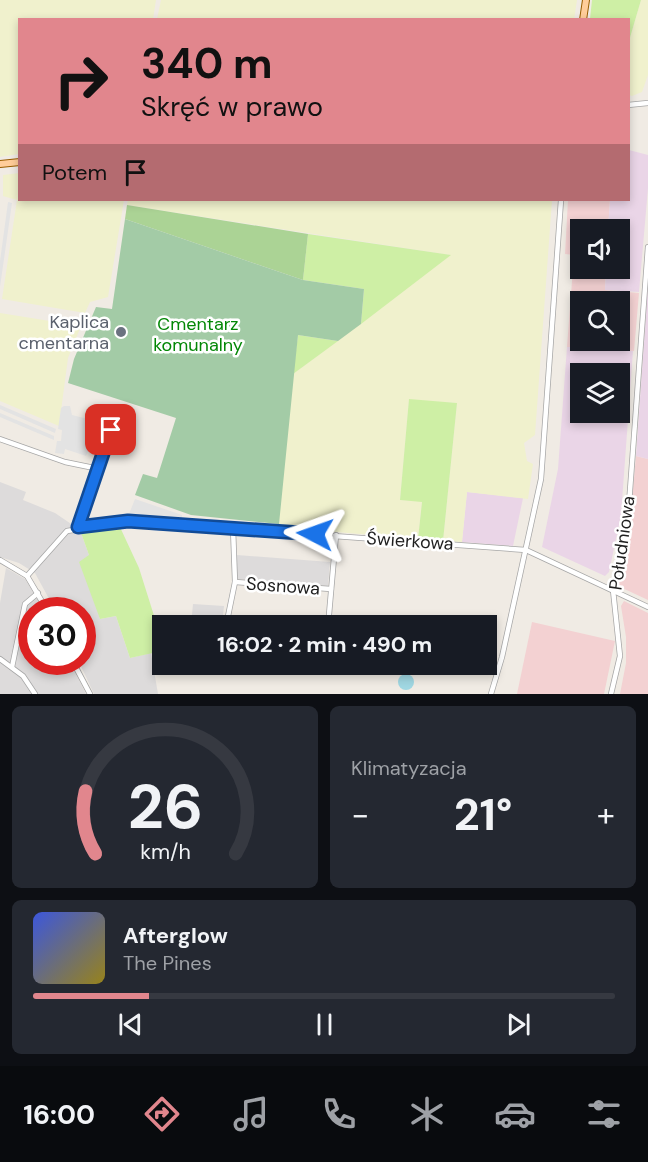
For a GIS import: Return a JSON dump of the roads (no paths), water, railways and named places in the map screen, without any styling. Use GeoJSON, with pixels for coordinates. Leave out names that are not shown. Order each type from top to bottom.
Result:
{"type":"FeatureCollection","features":[{"type":"Feature","properties":{"kind":"main road"},"geometry":{"type":"LineString","coordinates":[[583,18],[586,0]]}},
{"type":"Feature","properties":{"kind":"main road"},"geometry":{"type":"LineString","coordinates":[[0,165],[18,162]]}},
{"type":"Feature","properties":{"kind":"street"},"geometry":{"type":"LineString","coordinates":[[630,105],[648,103]]}},
{"type":"Feature","properties":{"kind":"street"},"geometry":{"type":"LineString","coordinates":[[491,694],[497,677],[541,479],[546,435],[561,201]]}},
{"type":"Feature","properties":{"kind":"street","name":"Południowa"},"geometry":{"type":"LineString","coordinates":[[611,694],[620,656],[613,590],[627,531],[648,247]]}},
{"type":"Feature","properties":{"kind":"street"},"geometry":{"type":"LineString","coordinates":[[78,527],[111,430]]}},
{"type":"Feature","properties":{"kind":"street"},"geometry":{"type":"LineString","coordinates":[[0,439],[64,462],[99,469]]}},
{"type":"Feature","properties":{"kind":"street","name":"Świerkowa"},"geometry":{"type":"LineString","coordinates":[[27,576],[59,537],[78,527],[122,521],[526,550]]}},
{"type":"Feature","properties":{"kind":"street"},"geometry":{"type":"LineString","coordinates":[[228,615],[234,582],[233,528]]}},
{"type":"Feature","properties":{"kind":"street"},"geometry":{"type":"LineString","coordinates":[[329,615],[336,535]]}},
{"type":"Feature","properties":{"kind":"street"},"geometry":{"type":"LineString","coordinates":[[526,550],[648,607]]}},
{"type":"Feature","properties":{"kind":"street"},"geometry":{"type":"LineString","coordinates":[[0,560],[27,576],[40,597]]}},
{"type":"Feature","properties":{"kind":"street","name":"Sosnowa"},"geometry":{"type":"LineString","coordinates":[[234,582],[331,589]]}},
{"type":"Feature","properties":{"kind":"street"},"geometry":{"type":"LineString","coordinates":[[12,667],[25,604],[38,593]]}},
{"type":"Feature","properties":{"kind":"street"},"geometry":{"type":"LineString","coordinates":[[0,659],[23,676],[35,694]]}},
{"type":"Feature","properties":{"kind":"street"},"geometry":{"type":"LineString","coordinates":[[80,675],[90,694]]}},
{"type":"Feature","properties":{"kind":"water"},"geometry":{"type":"Polygon","coordinates":[[[409,675],[413,679],[412,688],[406,690],[400,688],[398,682],[400,676],[409,675]]]}},
{"type":"Feature","properties":{"kind":"place","name":"Kaplica cmentarna"},"geometry":{"type":"Point","coordinates":[121,332]}},
{"type":"Feature","properties":{"kind":"park label","name":"Cmentarz komunalny"},"geometry":{"type":"Point","coordinates":[198,334]}}]}
